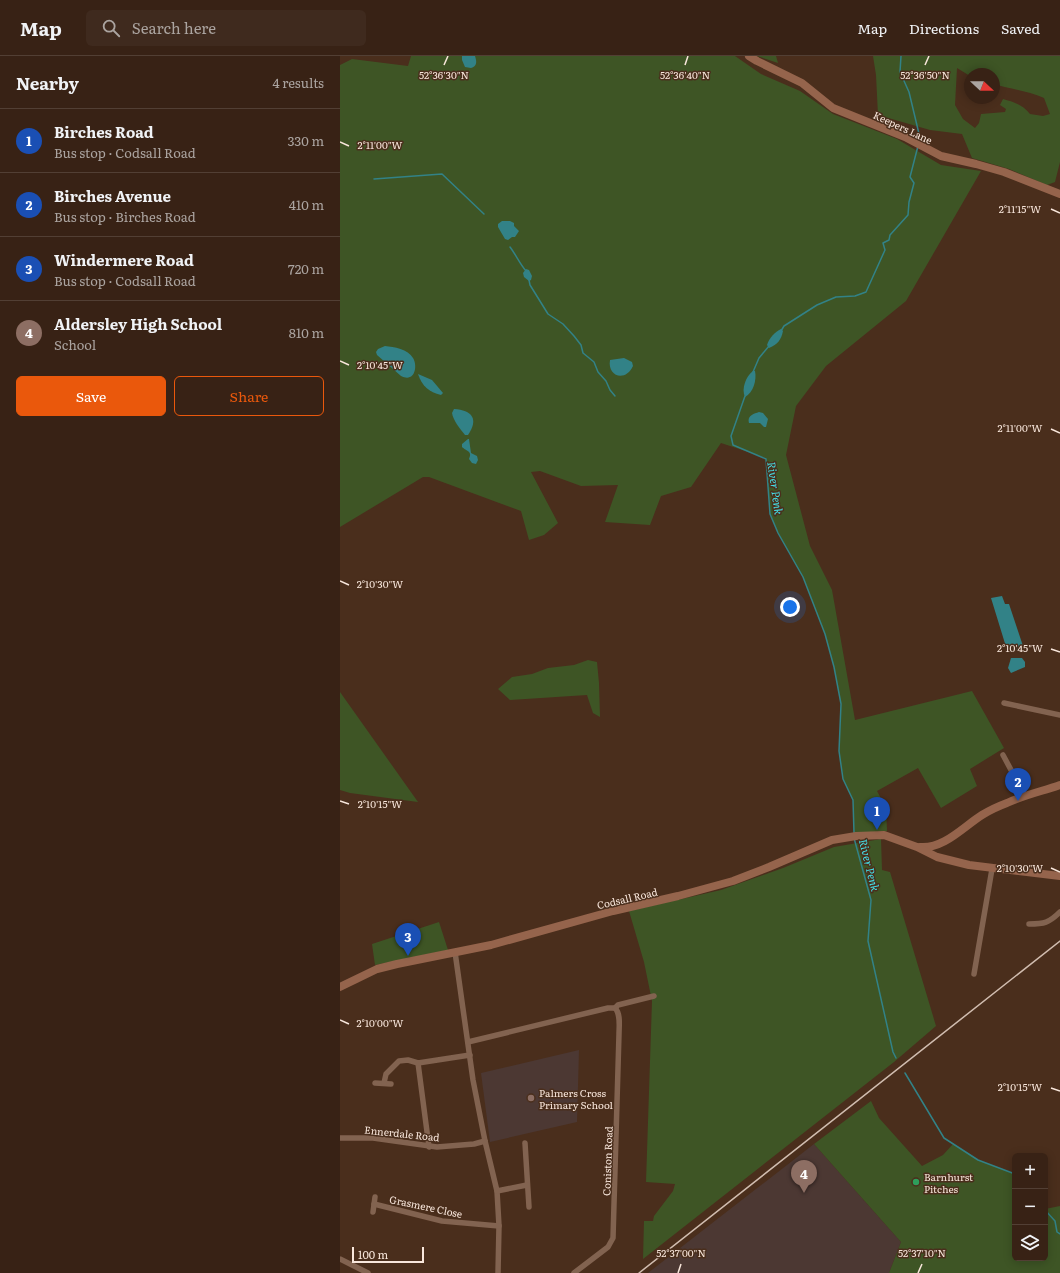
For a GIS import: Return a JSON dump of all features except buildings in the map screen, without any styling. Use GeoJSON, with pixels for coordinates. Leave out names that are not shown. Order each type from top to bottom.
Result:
{"type":"FeatureCollection","features":[{"type":"Feature","properties":{"kind":"street","name":"Keepers Lane"},"geometry":{"type":"LineString","coordinates":[[749,56],[756,61],[802,83],[833,108],[905,137],[941,156],[1004,172],[1060,194]]}},
{"type":"Feature","properties":{"kind":"street"},"geometry":{"type":"LineString","coordinates":[[1004,703],[1060,716]]}},
{"type":"Feature","properties":{"kind":"street"},"geometry":{"type":"LineString","coordinates":[[1003,755],[1025,796]]}},
{"type":"Feature","properties":{"kind":"street"},"geometry":{"type":"LineString","coordinates":[[917,847],[937,845],[955,835],[982,815],[1009,802],[1060,785]]}},
{"type":"Feature","properties":{"kind":"street","name":"Codsall Road"},"geometry":{"type":"LineString","coordinates":[[340,987],[377,969],[491,945],[613,910],[678,896],[733,881],[769,868],[832,840],[856,836],[884,836],[917,847],[947,860],[992,869],[1060,876]]}},
{"type":"Feature","properties":{"kind":"street"},"geometry":{"type":"LineString","coordinates":[[974,974],[992,869]]}},
{"type":"Feature","properties":{"kind":"street"},"geometry":{"type":"LineString","coordinates":[[1029,924],[1044,924],[1052,920],[1060,912]]}},
{"type":"Feature","properties":{"kind":"street"},"geometry":{"type":"LineString","coordinates":[[455,952],[470,1055],[485,1141],[497,1191],[499,1226],[498,1273]]}},
{"type":"Feature","properties":{"kind":"street"},"geometry":{"type":"LineString","coordinates":[[468,1042],[608,1008],[615,1008],[618,1005],[654,996]]}},
{"type":"Feature","properties":{"kind":"street","name":"Coniston Road"},"geometry":{"type":"LineString","coordinates":[[574,1273],[608,1247],[613,1238],[619,1034],[619,1016],[618,1011],[615,1008]]}},
{"type":"Feature","properties":{"kind":"street"},"geometry":{"type":"LineString","coordinates":[[384,1084],[386,1074],[399,1061],[408,1060],[418,1063],[470,1055]]}},
{"type":"Feature","properties":{"kind":"street"},"geometry":{"type":"LineString","coordinates":[[418,1063],[428,1147]]}},
{"type":"Feature","properties":{"kind":"street"},"geometry":{"type":"LineString","coordinates":[[375,1083],[391,1084]]}},
{"type":"Feature","properties":{"kind":"street","name":"Ennerdale Road"},"geometry":{"type":"LineString","coordinates":[[340,1138],[373,1138],[428,1147],[474,1144],[485,1141]]}},
{"type":"Feature","properties":{"kind":"street"},"geometry":{"type":"LineString","coordinates":[[525,1143],[529,1207]]}},
{"type":"Feature","properties":{"kind":"street"},"geometry":{"type":"LineString","coordinates":[[497,1191],[527,1185]]}},
{"type":"Feature","properties":{"kind":"street","name":"Grasmere Close"},"geometry":{"type":"LineString","coordinates":[[373,1212],[375,1197]]}},
{"type":"Feature","properties":{"kind":"street","name":"Grasmere Close"},"geometry":{"type":"LineString","coordinates":[[374,1204],[442,1221],[499,1226]]}},
{"type":"Feature","properties":{"kind":"street"},"geometry":{"type":"LineString","coordinates":[[340,1259],[368,1273]]}},
{"type":"Feature","properties":{"kind":"shaded area","name":"Palmers Cross Primary School"},"geometry":{"type":"Polygon","coordinates":[[[579,1050],[577,1122],[490,1142],[481,1073],[579,1050]]]}},
{"type":"Feature","properties":{"kind":"shaded area"},"geometry":{"type":"Polygon","coordinates":[[[814,1144],[901,1242],[889,1273],[648,1273],[814,1144]]]}},
{"type":"Feature","properties":{"kind":"green space"},"geometry":{"type":"Polygon","coordinates":[[[411,56],[735,56],[761,74],[800,91],[833,114],[897,139],[941,165],[981,171],[906,301],[826,366],[796,406],[786,455],[810,546],[832,590],[855,720],[972,691],[1004,748],[970,769],[977,786],[941,808],[918,768],[877,791],[886,808],[887,831],[854,834],[853,800],[843,779],[839,751],[841,704],[834,667],[825,634],[803,577],[778,533],[770,514],[766,458],[721,443],[691,487],[661,496],[650,525],[605,522],[618,485],[581,486],[540,471],[531,472],[558,523],[544,535],[529,540],[521,511],[429,477],[423,477],[340,527],[340,65],[352,59],[408,66],[411,56]]]}},
{"type":"Feature","properties":{"kind":"green space"},"geometry":{"type":"Polygon","coordinates":[[[757,56],[776,56],[778,63],[757,56]]]}},
{"type":"Feature","properties":{"kind":"green space"},"geometry":{"type":"Polygon","coordinates":[[[873,56],[1060,56],[1060,162],[1055,182],[1047,185],[1009,169],[972,158],[962,134],[930,130],[878,115],[876,75],[873,56]]]}},
{"type":"Feature","properties":{"kind":"green space"},"geometry":{"type":"Polygon","coordinates":[[[588,660],[597,662],[600,717],[593,713],[587,695],[510,700],[498,689],[512,677],[532,674],[548,668],[574,665],[588,660]]]}},
{"type":"Feature","properties":{"kind":"green space"},"geometry":{"type":"Polygon","coordinates":[[[340,692],[418,802],[350,793],[340,790],[340,692]]]}},
{"type":"Feature","properties":{"kind":"green space"},"geometry":{"type":"Polygon","coordinates":[[[881,839],[882,870],[890,872],[936,1026],[894,1062],[643,1259],[644,1221],[653,1221],[654,1216],[673,1191],[675,1184],[646,1182],[652,1001],[644,962],[629,911],[721,890],[783,868],[834,847],[881,839]]]}},
{"type":"Feature","properties":{"kind":"green space"},"geometry":{"type":"Polygon","coordinates":[[[439,922],[448,950],[375,965],[372,944],[439,922]]]}},
{"type":"Feature","properties":{"kind":"green space","name":"Barnhurst Pitches"},"geometry":{"type":"Polygon","coordinates":[[[871,1101],[879,1118],[922,1166],[943,1155],[953,1144],[978,1160],[1012,1173],[1012,1261],[1048,1261],[1048,1208],[1060,1206],[1060,1273],[889,1273],[901,1242],[814,1144],[871,1101]]]}},
{"type":"Feature","properties":{"kind":"water"},"geometry":{"type":"Polygon","coordinates":[[[462,56],[475,56],[475,65],[471,68],[465,67],[462,56]]]}},
{"type":"Feature","properties":{"kind":"water"},"geometry":{"type":"Polygon","coordinates":[[[502,221],[510,221],[514,223],[514,226],[519,231],[515,237],[508,240],[505,239],[498,227],[498,224],[502,221]]]}},
{"type":"Feature","properties":{"kind":"water"},"geometry":{"type":"Polygon","coordinates":[[[526,269],[529,270],[532,276],[531,280],[529,281],[524,277],[523,273],[526,269]]]}},
{"type":"Feature","properties":{"kind":"water"},"geometry":{"type":"Polygon","coordinates":[[[781,329],[783,331],[780,339],[775,345],[769,348],[767,345],[769,340],[781,329]]]}},
{"type":"Feature","properties":{"kind":"water"},"geometry":{"type":"Polygon","coordinates":[[[385,346],[400,349],[411,355],[415,365],[414,373],[412,375],[406,378],[401,376],[377,355],[376,352],[378,349],[385,346]]]}},
{"type":"Feature","properties":{"kind":"water"},"geometry":{"type":"Polygon","coordinates":[[[624,358],[632,362],[633,366],[630,371],[622,376],[614,374],[611,370],[610,360],[624,358]]]}},
{"type":"Feature","properties":{"kind":"water"},"geometry":{"type":"Polygon","coordinates":[[[755,371],[754,386],[750,393],[745,397],[745,383],[750,373],[755,371]]]}},
{"type":"Feature","properties":{"kind":"water"},"geometry":{"type":"Polygon","coordinates":[[[418,374],[432,380],[443,393],[441,395],[430,390],[424,385],[418,374]]]}},
{"type":"Feature","properties":{"kind":"water"},"geometry":{"type":"Polygon","coordinates":[[[454,409],[465,411],[472,416],[473,424],[468,435],[465,435],[455,421],[452,413],[454,409]]]}},
{"type":"Feature","properties":{"kind":"water"},"geometry":{"type":"Polygon","coordinates":[[[759,412],[763,413],[768,419],[766,427],[760,423],[749,423],[750,417],[759,412]]]}},
{"type":"Feature","properties":{"kind":"water"},"geometry":{"type":"Polygon","coordinates":[[[468,439],[471,453],[477,456],[478,460],[476,464],[472,463],[469,459],[470,453],[462,447],[462,444],[468,439]]]}},
{"type":"Feature","properties":{"kind":"water"},"geometry":{"type":"Polygon","coordinates":[[[1002,596],[1005,604],[1009,604],[1024,649],[1007,650],[991,598],[1002,596]]]}},
{"type":"Feature","properties":{"kind":"water"},"geometry":{"type":"Polygon","coordinates":[[[1011,658],[1022,658],[1025,662],[1025,667],[1011,673],[1008,668],[1011,658]]]}},
{"type":"Feature","properties":{"kind":"waterway","name":"River Penk"},"geometry":{"type":"LineString","coordinates":[[901,56],[900,72],[909,92],[920,141]]}},
{"type":"Feature","properties":{"kind":"waterway","name":"River Penk"},"geometry":{"type":"LineString","coordinates":[[781,331],[784,326],[817,305],[836,297],[855,296],[866,292],[885,250],[883,243],[889,240],[890,235],[908,215],[909,202],[914,183],[910,177],[918,146]]}},
{"type":"Feature","properties":{"kind":"waterway"},"geometry":{"type":"LineString","coordinates":[[374,179],[442,174],[484,214]]}},
{"type":"Feature","properties":{"kind":"waterway"},"geometry":{"type":"LineString","coordinates":[[510,247],[526,271]]}},
{"type":"Feature","properties":{"kind":"waterway"},"geometry":{"type":"LineString","coordinates":[[529,280],[530,285],[548,314],[563,324],[574,336],[581,345],[583,353],[594,362],[598,372],[606,381],[610,390],[615,396]]}},
{"type":"Feature","properties":{"kind":"waterway","name":"River Penk"},"geometry":{"type":"LineString","coordinates":[[753,372],[759,358],[769,346]]}},
{"type":"Feature","properties":{"kind":"waterway","name":"River Penk"},"geometry":{"type":"LineString","coordinates":[[745,396],[731,436],[733,445],[766,459],[770,514],[778,533],[803,577],[825,634],[834,667],[841,704],[839,751],[843,779],[853,800],[854,833]]}},
{"type":"Feature","properties":{"kind":"waterway","name":"River Penk"},"geometry":{"type":"LineString","coordinates":[[854,838],[871,900],[868,941],[893,1052],[896,1058]]}},
{"type":"Feature","properties":{"kind":"waterway","name":"River Penk"},"geometry":{"type":"LineString","coordinates":[[905,1073],[944,1138],[978,1160],[1012,1173]]}},
{"type":"Feature","properties":{"kind":"waterway","name":"River Penk"},"geometry":{"type":"LineString","coordinates":[[1048,1213],[1055,1221],[1057,1232],[1060,1234]]}},
{"type":"Feature","properties":{"kind":"railway"},"geometry":{"type":"LineString","coordinates":[[639,1273],[1060,941]]}},
{"type":"Feature","properties":{"kind":"place","name":"Birches Avenue"},"geometry":{"type":"Point","coordinates":[1018,801]}},
{"type":"Feature","properties":{"kind":"place","name":"Birches Road"},"geometry":{"type":"Point","coordinates":[877,830]}},
{"type":"Feature","properties":{"kind":"place","name":"Windermere Road"},"geometry":{"type":"Point","coordinates":[408,956]}},
{"type":"Feature","properties":{"kind":"place","name":"Palmers Cross Primary School"},"geometry":{"type":"Point","coordinates":[531,1098]}},
{"type":"Feature","properties":{"kind":"place","name":"Barnhurst Pitches"},"geometry":{"type":"Point","coordinates":[916,1182]}},
{"type":"Feature","properties":{"kind":"place","name":"Aldersley High School"},"geometry":{"type":"Point","coordinates":[804,1193]}}]}
